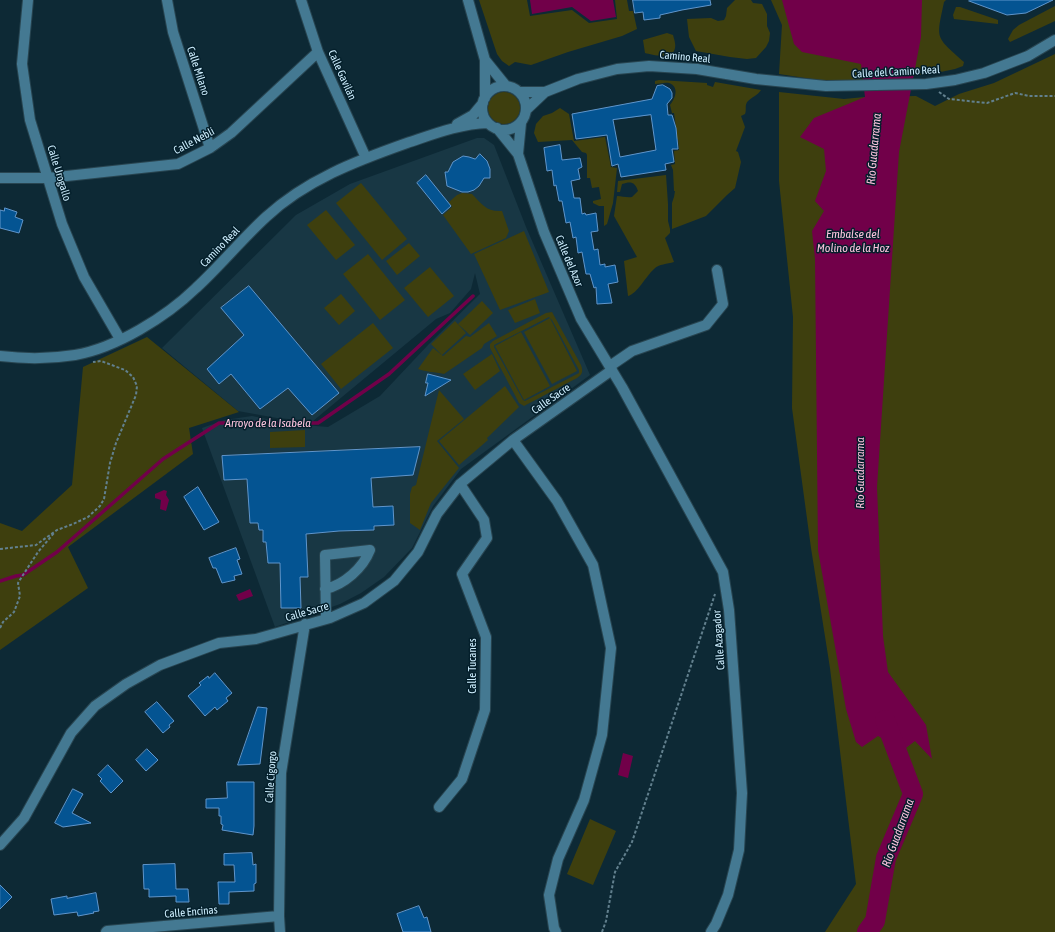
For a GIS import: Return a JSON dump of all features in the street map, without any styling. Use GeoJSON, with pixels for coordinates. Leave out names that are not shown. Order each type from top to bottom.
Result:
{"type":"FeatureCollection","features":[{"type":"Feature","properties":{"kind":"street","name":"Calle Urogallo"},"geometry":{"type":"LineString","coordinates":[[28,0],[22,64],[30,120],[62,224],[84,277],[120,339]]}},
{"type":"Feature","properties":{"kind":"street","name":"Calle Milano"},"geometry":{"type":"LineString","coordinates":[[168,0],[173,32],[210,148]]}},
{"type":"Feature","properties":{"kind":"street","name":"Calle Gavilán"},"geometry":{"type":"LineString","coordinates":[[301,0],[318,52],[366,158]]}},
{"type":"Feature","properties":{"kind":"street"},"geometry":{"type":"LineString","coordinates":[[468,0],[486,60],[483,114],[493,126],[510,129],[521,123],[526,110],[525,100],[519,92],[511,87],[506,86],[494,89],[484,101]]}},
{"type":"Feature","properties":{"kind":"street","name":"Calle del Camino Real"},"geometry":{"type":"LineString","coordinates":[[826,86],[926,84],[955,80],[984,73],[1028,56],[1055,40]]}},
{"type":"Feature","properties":{"kind":"street","name":"Calle Nebli"},"geometry":{"type":"LineString","coordinates":[[0,178],[48,178],[178,164],[210,148],[231,132],[318,52]]}},
{"type":"Feature","properties":{"kind":"street"},"geometry":{"type":"LineString","coordinates":[[486,60],[506,86]]}},
{"type":"Feature","properties":{"kind":"street","name":"Camino Real"},"geometry":{"type":"LineString","coordinates":[[519,92],[545,92],[578,79],[617,69],[649,66],[697,69],[756,78],[826,86]]}},
{"type":"Feature","properties":{"kind":"street","name":"Camino Real"},"geometry":{"type":"LineString","coordinates":[[526,110],[545,92]]}},
{"type":"Feature","properties":{"kind":"street","name":"Camino Real"},"geometry":{"type":"LineString","coordinates":[[451,128],[473,115],[484,101]]}},
{"type":"Feature","properties":{"kind":"street","name":"Camino Real"},"geometry":{"type":"LineString","coordinates":[[0,356],[28,359],[76,355],[120,339],[154,321],[185,298],[266,217],[291,197],[316,181],[341,168],[366,158],[451,128],[474,123],[493,126]]}},
{"type":"Feature","properties":{"kind":"street","name":"Calle del Azor"},"geometry":{"type":"LineString","coordinates":[[518,154],[521,123]]}},
{"type":"Feature","properties":{"kind":"street","name":"Calle del Azor"},"geometry":{"type":"LineString","coordinates":[[493,126],[518,154],[544,232],[581,320],[611,368]]}},
{"type":"Feature","properties":{"kind":"street","name":"Calle Sacre"},"geometry":{"type":"LineString","coordinates":[[0,845],[24,818],[71,733],[95,706],[126,684],[160,665],[219,644],[256,639],[326,619],[364,603],[394,581],[418,552],[437,514],[460,484],[513,440],[632,351],[706,325],[723,304],[717,270]]}},
{"type":"Feature","properties":{"kind":"street","name":"Calle Azagador"},"geometry":{"type":"LineString","coordinates":[[611,368],[664,462],[723,572],[729,610],[742,793],[739,850],[728,895],[716,924],[711,932]]}},
{"type":"Feature","properties":{"kind":"street"},"geometry":{"type":"LineString","coordinates":[[513,440],[557,501],[594,565],[611,648],[602,735],[584,800],[558,859],[549,895],[554,928],[556,932]]}},
{"type":"Feature","properties":{"kind":"street","name":"Calle Tucanes"},"geometry":{"type":"LineString","coordinates":[[439,807],[462,779],[485,710],[486,637],[462,574],[487,538],[484,520],[460,484]]}},
{"type":"Feature","properties":{"kind":"street"},"geometry":{"type":"LineString","coordinates":[[325,589],[334,587],[358,568],[367,559],[370,550],[324,555],[325,589],[326,619]]}},
{"type":"Feature","properties":{"kind":"street","name":"Calle Cigorgo"},"geometry":{"type":"LineString","coordinates":[[280,932],[281,772],[305,624]]}},
{"type":"Feature","properties":{"kind":"street","name":"Calle Encinas"},"geometry":{"type":"LineString","coordinates":[[106,932],[279,916]]}},
{"type":"Feature","properties":{"kind":"path"},"geometry":{"type":"LineString","coordinates":[[926,84],[949,99],[987,103],[1015,93],[1029,96],[1055,96]]}},
{"type":"Feature","properties":{"kind":"path"},"geometry":{"type":"LineString","coordinates":[[0,549],[36,545],[57,530],[88,517],[100,506],[106,492],[110,463],[116,443],[136,395],[137,386],[136,381],[130,373],[125,370],[101,361],[87,363]]}},
{"type":"Feature","properties":{"kind":"path"},"geometry":{"type":"LineString","coordinates":[[0,628],[3,622],[14,612],[20,596],[18,583],[38,552],[57,530]]}},
{"type":"Feature","properties":{"kind":"path"},"geometry":{"type":"LineString","coordinates":[[602,932],[606,921],[615,872],[632,842],[715,594]]}},
{"type":"Feature","properties":{"kind":"shaded area"},"geometry":{"type":"Polygon","coordinates":[[[479,0],[527,0],[530,16],[572,10],[589,23],[617,19],[615,0],[627,0],[629,11],[633,11],[637,29],[622,36],[531,65],[515,62],[509,66],[502,61],[497,54],[479,0]]]}},
{"type":"Feature","properties":{"kind":"shaded area"},"geometry":{"type":"Polygon","coordinates":[[[735,0],[751,0],[753,3],[762,4],[767,14],[767,26],[770,33],[769,41],[766,47],[756,58],[747,59],[696,51],[689,37],[687,19],[711,18],[718,21],[724,20],[727,8],[735,0]]]}},
{"type":"Feature","properties":{"kind":"shaded area"},"geometry":{"type":"Polygon","coordinates":[[[771,0],[946,0],[944,2],[940,24],[940,36],[943,42],[964,62],[963,66],[931,74],[863,80],[825,81],[779,74],[782,25],[771,0]]]}},
{"type":"Feature","properties":{"kind":"shaded area"},"geometry":{"type":"Polygon","coordinates":[[[1055,6],[1055,21],[1010,42],[1008,39],[1013,30],[1019,25],[1055,6]]]}},
{"type":"Feature","properties":{"kind":"shaded area"},"geometry":{"type":"Polygon","coordinates":[[[956,7],[998,20],[998,24],[954,19],[953,15],[956,7]]]}},
{"type":"Feature","properties":{"kind":"shaded area"},"geometry":{"type":"Polygon","coordinates":[[[667,33],[673,35],[675,45],[675,48],[671,54],[662,56],[645,53],[643,40],[667,33]]]}},
{"type":"Feature","properties":{"kind":"shaded area"},"geometry":{"type":"Polygon","coordinates":[[[1055,54],[1055,932],[825,932],[856,884],[830,668],[811,548],[792,408],[793,317],[779,181],[779,92],[844,99],[916,96],[935,106],[959,94],[994,83],[1055,54]]]}},
{"type":"Feature","properties":{"kind":"shaded area"},"geometry":{"type":"Polygon","coordinates":[[[655,81],[707,83],[707,85],[713,87],[715,82],[761,90],[747,103],[745,114],[741,116],[745,127],[736,151],[738,152],[741,162],[735,188],[706,216],[672,229],[672,203],[675,191],[673,170],[671,165],[675,164],[674,151],[679,150],[678,139],[675,138],[677,134],[674,113],[672,113],[670,105],[674,100],[676,93],[674,87],[669,83],[655,84],[655,81]]]}},
{"type":"Feature","properties":{"kind":"shaded area"},"geometry":{"type":"Polygon","coordinates":[[[504,92],[515,97],[520,108],[515,119],[504,124],[493,119],[488,108],[493,97],[504,92]]]}},
{"type":"Feature","properties":{"kind":"shaded area"},"geometry":{"type":"Polygon","coordinates":[[[560,108],[569,114],[574,141],[605,137],[611,167],[617,168],[613,203],[607,224],[604,226],[604,206],[599,206],[593,203],[593,201],[601,199],[599,187],[592,188],[590,178],[587,178],[586,153],[582,152],[572,140],[538,142],[534,133],[536,124],[543,116],[560,108]]]}},
{"type":"Feature","properties":{"kind":"shaded area"},"geometry":{"type":"Polygon","coordinates":[[[477,138],[484,138],[494,145],[526,227],[590,375],[461,469],[433,506],[412,548],[384,577],[361,593],[340,604],[275,627],[202,428],[225,420],[252,416],[291,424],[328,427],[380,396],[429,344],[480,294],[475,273],[471,289],[450,313],[436,319],[313,421],[277,418],[238,411],[162,348],[296,215],[350,184],[477,138]]]}},
{"type":"Feature","properties":{"kind":"shaded area"},"geometry":{"type":"Polygon","coordinates":[[[666,175],[670,233],[665,238],[674,262],[656,267],[635,292],[628,296],[624,261],[637,257],[614,216],[617,196],[632,197],[638,191],[634,184],[628,183],[622,184],[620,192],[617,192],[618,181],[666,175]]]}},
{"type":"Feature","properties":{"kind":"shaded area"},"geometry":{"type":"Polygon","coordinates":[[[361,183],[407,239],[382,260],[336,203],[361,183]]]}},
{"type":"Feature","properties":{"kind":"shaded area"},"geometry":{"type":"Polygon","coordinates":[[[462,193],[472,194],[488,209],[502,211],[509,231],[506,238],[471,254],[443,215],[452,207],[449,202],[457,195],[462,193]]]}},
{"type":"Feature","properties":{"kind":"shaded area"},"geometry":{"type":"Polygon","coordinates":[[[326,210],[355,245],[336,260],[307,225],[326,210]]]}},
{"type":"Feature","properties":{"kind":"shaded area"},"geometry":{"type":"Polygon","coordinates":[[[524,231],[549,292],[500,310],[474,254],[524,231]]]}},
{"type":"Feature","properties":{"kind":"shaded area"},"geometry":{"type":"Polygon","coordinates":[[[409,243],[420,256],[397,275],[386,261],[409,243]]]}},
{"type":"Feature","properties":{"kind":"shaded area"},"geometry":{"type":"Polygon","coordinates":[[[368,254],[405,300],[380,320],[343,274],[368,254]]]}},
{"type":"Feature","properties":{"kind":"shaded area"},"geometry":{"type":"Polygon","coordinates":[[[430,267],[454,296],[428,317],[404,288],[430,267]]]}},
{"type":"Feature","properties":{"kind":"shaded area"},"geometry":{"type":"Polygon","coordinates":[[[341,294],[355,311],[339,325],[324,308],[341,294]]]}},
{"type":"Feature","properties":{"kind":"shaded area"},"geometry":{"type":"Polygon","coordinates":[[[535,299],[540,313],[515,323],[508,310],[535,299]]]}},
{"type":"Feature","properties":{"kind":"shaded area"},"geometry":{"type":"Polygon","coordinates":[[[482,301],[493,313],[470,335],[458,324],[482,301]]]}},
{"type":"Feature","properties":{"kind":"shaded area"},"geometry":{"type":"Polygon","coordinates":[[[552,312],[581,365],[582,372],[577,378],[524,406],[519,403],[490,348],[490,344],[546,313],[552,312]],[[549,317],[494,345],[523,400],[525,401],[579,373],[579,370],[549,317]]]}},
{"type":"Feature","properties":{"kind":"shaded area"},"geometry":{"type":"Polygon","coordinates":[[[550,318],[577,371],[552,384],[524,332],[550,318]]]}},
{"type":"Feature","properties":{"kind":"shaded area"},"geometry":{"type":"Polygon","coordinates":[[[455,321],[466,333],[442,355],[431,344],[455,321]]]}},
{"type":"Feature","properties":{"kind":"shaded area"},"geometry":{"type":"Polygon","coordinates":[[[373,323],[393,348],[341,389],[321,364],[373,323]]]}},
{"type":"Feature","properties":{"kind":"shaded area"},"geometry":{"type":"Polygon","coordinates":[[[489,323],[497,336],[444,374],[418,369],[433,348],[443,356],[466,336],[470,337],[489,323]]]}},
{"type":"Feature","properties":{"kind":"shaded area"},"geometry":{"type":"Polygon","coordinates":[[[521,332],[550,386],[524,400],[495,346],[521,332]]]}},
{"type":"Feature","properties":{"kind":"shaded area"},"geometry":{"type":"Polygon","coordinates":[[[147,337],[239,412],[189,428],[193,454],[68,547],[88,588],[0,650],[0,523],[22,531],[72,485],[83,367],[147,337]]]}},
{"type":"Feature","properties":{"kind":"shaded area"},"geometry":{"type":"Polygon","coordinates":[[[492,354],[500,371],[475,390],[463,374],[492,354]]]}},
{"type":"Feature","properties":{"kind":"shaded area"},"geometry":{"type":"Polygon","coordinates":[[[505,386],[519,407],[487,438],[488,440],[459,465],[439,441],[505,386]]]}},
{"type":"Feature","properties":{"kind":"shaded area"},"geometry":{"type":"Polygon","coordinates":[[[439,390],[464,419],[437,441],[459,468],[431,503],[420,530],[410,523],[410,494],[412,487],[416,485],[439,390]]]}},
{"type":"Feature","properties":{"kind":"shaded area"},"geometry":{"type":"Polygon","coordinates":[[[305,430],[305,447],[270,448],[270,432],[305,430]]]}},
{"type":"Feature","properties":{"kind":"shaded area"},"geometry":{"type":"Polygon","coordinates":[[[590,819],[616,831],[593,885],[567,874],[590,819]]]}},
{"type":"Feature","properties":{"kind":"water"},"geometry":{"type":"Polygon","coordinates":[[[530,0],[613,0],[616,17],[591,21],[572,7],[532,14],[530,0]]]}},
{"type":"Feature","properties":{"kind":"water","name":"Embalse del Molino de la Hoz"},"geometry":{"type":"Polygon","coordinates":[[[782,0],[922,0],[921,37],[899,152],[877,487],[883,636],[888,672],[926,725],[932,759],[915,741],[902,751],[878,736],[862,747],[856,742],[846,709],[818,550],[815,259],[812,231],[824,211],[815,201],[826,171],[824,149],[800,137],[814,118],[865,97],[861,64],[802,52],[794,44],[782,0]]]}},
{"type":"Feature","properties":{"kind":"water"},"geometry":{"type":"Polygon","coordinates":[[[164,490],[167,491],[166,495],[169,500],[166,511],[160,509],[161,500],[155,498],[155,494],[164,490]]]}},
{"type":"Feature","properties":{"kind":"water"},"geometry":{"type":"Polygon","coordinates":[[[250,589],[253,596],[239,601],[236,595],[250,589]]]}},
{"type":"Feature","properties":{"kind":"water"},"geometry":{"type":"Polygon","coordinates":[[[623,753],[633,756],[628,778],[618,775],[623,753]]]}},
{"type":"Feature","properties":{"kind":"building"},"geometry":{"type":"Polygon","coordinates":[[[633,0],[710,0],[711,5],[660,15],[660,18],[644,20],[643,12],[635,13],[633,0]]]}},
{"type":"Feature","properties":{"kind":"building"},"geometry":{"type":"Polygon","coordinates":[[[1053,0],[1026,13],[1007,15],[969,1],[1053,0]]]}},
{"type":"Feature","properties":{"kind":"building"},"geometry":{"type":"Polygon","coordinates":[[[663,85],[670,89],[672,93],[672,98],[667,104],[668,115],[672,115],[676,128],[678,149],[672,149],[674,162],[665,164],[666,170],[621,177],[618,164],[612,166],[607,135],[576,139],[572,114],[652,99],[657,86],[663,85]],[[651,115],[613,120],[620,157],[656,150],[651,115]]]}},
{"type":"Feature","properties":{"kind":"building"},"geometry":{"type":"Polygon","coordinates":[[[560,145],[562,160],[580,158],[582,167],[578,169],[580,179],[571,181],[574,198],[580,198],[582,214],[585,213],[586,215],[596,213],[598,231],[591,232],[594,250],[598,249],[600,265],[605,264],[605,267],[615,265],[618,282],[608,284],[612,303],[597,304],[596,287],[594,288],[590,274],[586,274],[582,252],[578,253],[576,237],[573,238],[570,222],[566,223],[562,201],[559,201],[556,185],[554,186],[552,170],[547,171],[544,148],[560,145]]]}},
{"type":"Feature","properties":{"kind":"building"},"geometry":{"type":"Polygon","coordinates":[[[480,154],[487,161],[490,169],[490,178],[484,178],[479,186],[468,192],[462,192],[447,186],[445,172],[448,172],[453,162],[463,156],[475,159],[480,154]]]}},
{"type":"Feature","properties":{"kind":"building"},"geometry":{"type":"Polygon","coordinates":[[[426,175],[451,206],[442,214],[417,183],[426,175]]]}},
{"type":"Feature","properties":{"kind":"building"},"geometry":{"type":"Polygon","coordinates":[[[5,208],[17,212],[15,217],[23,220],[19,233],[0,228],[0,210],[4,211],[5,208]]]}},
{"type":"Feature","properties":{"kind":"building"},"geometry":{"type":"Polygon","coordinates":[[[249,286],[339,393],[312,415],[288,388],[260,409],[231,374],[219,384],[207,369],[244,335],[221,308],[249,286]]]}},
{"type":"Feature","properties":{"kind":"building"},"geometry":{"type":"Polygon","coordinates":[[[428,374],[451,380],[425,396],[428,383],[426,383],[428,374]]]}},
{"type":"Feature","properties":{"kind":"building"},"geometry":{"type":"Polygon","coordinates":[[[420,447],[413,475],[371,478],[373,507],[393,506],[394,525],[374,526],[374,530],[306,534],[308,577],[300,577],[301,608],[281,608],[280,563],[268,563],[266,542],[263,542],[263,530],[259,530],[258,523],[250,523],[247,479],[224,480],[222,456],[420,447]]]}},
{"type":"Feature","properties":{"kind":"building"},"geometry":{"type":"Polygon","coordinates":[[[198,487],[219,522],[204,530],[184,497],[198,487]]]}},
{"type":"Feature","properties":{"kind":"building"},"geometry":{"type":"Polygon","coordinates":[[[236,548],[240,559],[237,560],[242,574],[234,576],[235,580],[222,583],[216,568],[213,568],[209,558],[236,548]]]}},
{"type":"Feature","properties":{"kind":"building"},"geometry":{"type":"Polygon","coordinates":[[[215,673],[232,693],[226,698],[228,701],[217,710],[215,707],[205,716],[188,696],[201,685],[199,683],[215,673]]]}},
{"type":"Feature","properties":{"kind":"building"},"geometry":{"type":"Polygon","coordinates":[[[157,702],[174,721],[163,733],[145,712],[157,702]]]}},
{"type":"Feature","properties":{"kind":"building"},"geometry":{"type":"Polygon","coordinates":[[[258,707],[267,708],[260,764],[238,765],[258,707]]]}},
{"type":"Feature","properties":{"kind":"building"},"geometry":{"type":"Polygon","coordinates":[[[147,749],[158,760],[146,771],[136,760],[147,749]]]}},
{"type":"Feature","properties":{"kind":"building"},"geometry":{"type":"Polygon","coordinates":[[[108,765],[123,781],[111,793],[100,781],[102,779],[98,775],[108,765]]]}},
{"type":"Feature","properties":{"kind":"building"},"geometry":{"type":"Polygon","coordinates":[[[227,782],[254,782],[253,835],[222,830],[223,825],[221,824],[221,816],[219,816],[219,808],[206,808],[206,799],[227,798],[227,782]]]}},
{"type":"Feature","properties":{"kind":"building"},"geometry":{"type":"Polygon","coordinates":[[[73,789],[83,794],[72,813],[91,823],[63,827],[55,823],[73,789]]]}},
{"type":"Feature","properties":{"kind":"building"},"geometry":{"type":"Polygon","coordinates":[[[252,853],[253,865],[256,864],[256,883],[254,884],[254,891],[229,892],[229,904],[219,904],[218,882],[235,882],[234,865],[224,865],[224,854],[252,853]]]}},
{"type":"Feature","properties":{"kind":"building"},"geometry":{"type":"Polygon","coordinates":[[[175,864],[176,889],[188,889],[189,902],[176,902],[176,896],[149,897],[149,889],[144,889],[143,865],[175,864]]]}},
{"type":"Feature","properties":{"kind":"building"},"geometry":{"type":"Polygon","coordinates":[[[0,885],[12,897],[0,909],[0,885]]]}},
{"type":"Feature","properties":{"kind":"building"},"geometry":{"type":"Polygon","coordinates":[[[96,893],[99,911],[78,916],[77,912],[54,915],[51,899],[96,893]]]}},
{"type":"Feature","properties":{"kind":"building"},"geometry":{"type":"Polygon","coordinates":[[[419,906],[424,918],[427,917],[431,932],[403,932],[397,914],[419,906]]]}},
{"type":"Feature","properties":{"kind":"waterway","name":"Arroyo de la Isabela"},"geometry":{"type":"LineString","coordinates":[[0,581],[23,575],[57,552],[163,459],[219,423],[318,423],[389,374],[473,296]]}},
{"type":"Feature","properties":{"kind":"waterway","name":"Río Guadarrama"},"geometry":{"type":"LineString","coordinates":[[867,932],[875,921],[886,858],[913,794],[885,720]]}}]}
